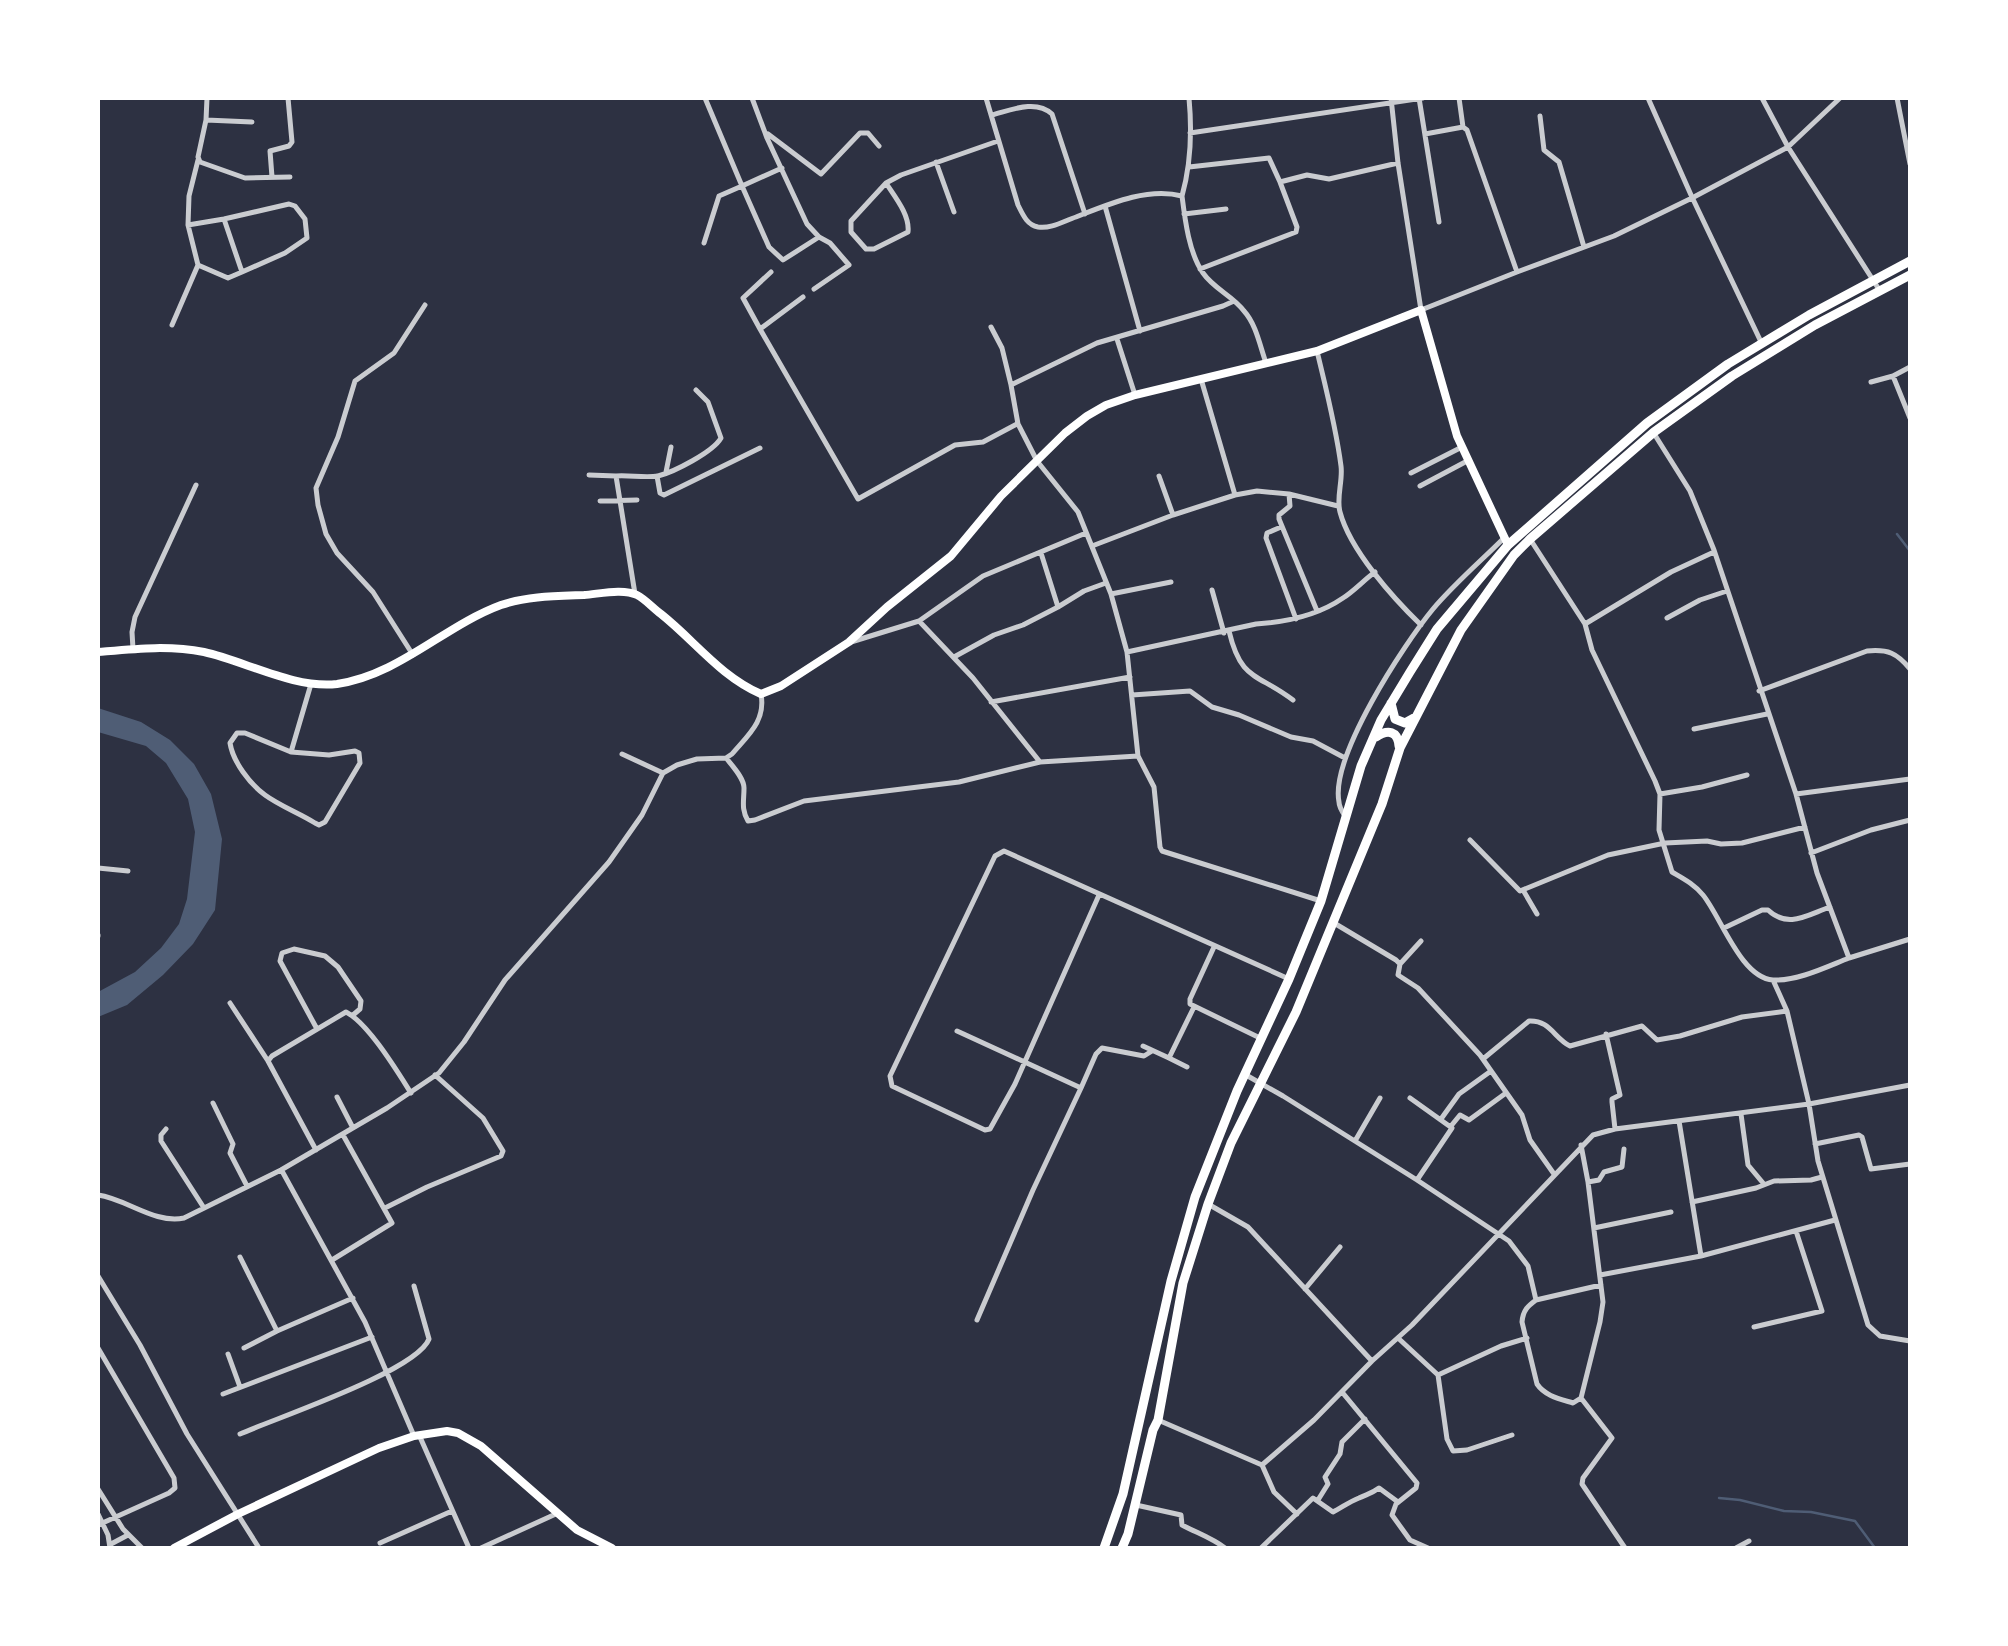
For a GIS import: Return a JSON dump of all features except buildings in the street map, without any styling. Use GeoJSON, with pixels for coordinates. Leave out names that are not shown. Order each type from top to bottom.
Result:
{"type":"FeatureCollection","features":[{"type":"Feature","properties":{"kind":"highway"},"geometry":{"type":"LineString","coordinates":[[1122,1548],[1158,1420],[1180,1297],[1208,1204],[1231,1143],[1296,1012],[1334,923],[1400,748],[1461,630],[1514,555],[1692,390],[1809,315],[1910,261]]}},
{"type":"Feature","properties":{"kind":"highway"},"geometry":{"type":"LineString","coordinates":[[1104,1548],[1123,1494],[1184,1234],[1203,1174],[1321,901],[1361,766],[1391,703],[1438,629],[1507,541],[1650,428],[1815,326],[1910,275]]}},
{"type":"Feature","properties":{"kind":"highway"},"geometry":{"type":"LineString","coordinates":[[1809,315],[1815,326]]}},
{"type":"Feature","properties":{"kind":"highway"},"geometry":{"type":"LineString","coordinates":[[1692,390],[1698,400]]}},
{"type":"Feature","properties":{"kind":"highway"},"geometry":{"type":"LineString","coordinates":[[1391,703],[1395,719],[1400,722],[1416,716]]}},
{"type":"Feature","properties":{"kind":"highway"},"geometry":{"type":"LineString","coordinates":[[1373,738],[1394,733],[1400,748]]}},
{"type":"Feature","properties":{"kind":"main road"},"geometry":{"type":"LineString","coordinates":[[98,652],[173,647],[208,653],[311,684],[336,684],[369,675],[413,655],[468,620],[502,605],[530,598],[635,594],[727,676],[761,694],[781,686],[850,642],[951,556],[1001,496],[1088,416],[1135,395],[1317,351],[1422,310],[1457,436],[1507,541]]}},
{"type":"Feature","properties":{"kind":"main road"},"geometry":{"type":"LineString","coordinates":[[174,1548],[348,1461],[417,1436],[447,1431],[469,1438],[577,1530],[612,1548]]}},
{"type":"Feature","properties":{"kind":"street"},"geometry":{"type":"LineString","coordinates":[[172,326],[198,265],[188,225],[207,98]]}},
{"type":"Feature","properties":{"kind":"street"},"geometry":{"type":"LineString","coordinates":[[272,177],[270,151],[292,142],[288,98]]}},
{"type":"Feature","properties":{"kind":"street"},"geometry":{"type":"LineString","coordinates":[[705,98],[769,246],[783,260],[819,237]]}},
{"type":"Feature","properties":{"kind":"street"},"geometry":{"type":"LineString","coordinates":[[752,98],[807,224],[849,265],[814,289]]}},
{"type":"Feature","properties":{"kind":"street"},"geometry":{"type":"LineString","coordinates":[[986,98],[1018,205],[1028,223],[1052,226],[1138,196],[1161,192],[1182,196]]}},
{"type":"Feature","properties":{"kind":"street"},"geometry":{"type":"LineString","coordinates":[[1189,98],[1189,166],[1182,196],[1200,270],[1250,318],[1266,363]]}},
{"type":"Feature","properties":{"kind":"street"},"geometry":{"type":"LineString","coordinates":[[1190,133],[1420,98],[1439,222]]}},
{"type":"Feature","properties":{"kind":"street"},"geometry":{"type":"LineString","coordinates":[[1459,98],[1463,127],[1472,139],[1517,272]]}},
{"type":"Feature","properties":{"kind":"street"},"geometry":{"type":"LineString","coordinates":[[1648,98],[1762,344]]}},
{"type":"Feature","properties":{"kind":"street"},"geometry":{"type":"LineString","coordinates":[[1762,98],[1788,147],[1880,291]]}},
{"type":"Feature","properties":{"kind":"street"},"geometry":{"type":"LineString","coordinates":[[1391,100],[1422,310],[1614,236],[1692,198],[1788,147],[1840,98]]}},
{"type":"Feature","properties":{"kind":"street"},"geometry":{"type":"LineString","coordinates":[[1897,98],[1910,164]]}},
{"type":"Feature","properties":{"kind":"street"},"geometry":{"type":"LineString","coordinates":[[992,115],[1030,106],[1045,108],[1052,114],[1084,214]]}},
{"type":"Feature","properties":{"kind":"street"},"geometry":{"type":"LineString","coordinates":[[1540,116],[1544,150],[1559,162],[1584,247]]}},
{"type":"Feature","properties":{"kind":"street"},"geometry":{"type":"LineString","coordinates":[[206,120],[252,122]]}},
{"type":"Feature","properties":{"kind":"street"},"geometry":{"type":"LineString","coordinates":[[1425,134],[1463,127]]}},
{"type":"Feature","properties":{"kind":"street"},"geometry":{"type":"LineString","coordinates":[[765,132],[821,174],[860,133],[868,133],[879,146]]}},
{"type":"Feature","properties":{"kind":"street"},"geometry":{"type":"LineString","coordinates":[[886,183],[910,226],[904,236],[866,249],[851,232],[851,221],[886,183],[901,174],[999,141]]}},
{"type":"Feature","properties":{"kind":"street"},"geometry":{"type":"LineString","coordinates":[[1189,166],[1269,158],[1298,227],[1296,232],[1200,270]]}},
{"type":"Feature","properties":{"kind":"street"},"geometry":{"type":"LineString","coordinates":[[198,160],[245,178],[290,176]]}},
{"type":"Feature","properties":{"kind":"street"},"geometry":{"type":"LineString","coordinates":[[936,162],[954,212]]}},
{"type":"Feature","properties":{"kind":"street"},"geometry":{"type":"LineString","coordinates":[[1280,182],[1307,176],[1329,178],[1398,164]]}},
{"type":"Feature","properties":{"kind":"street"},"geometry":{"type":"LineString","coordinates":[[704,243],[719,196],[782,168]]}},
{"type":"Feature","properties":{"kind":"street"},"geometry":{"type":"LineString","coordinates":[[188,225],[289,204],[300,210],[304,220],[308,236],[304,241],[228,278],[198,265]]}},
{"type":"Feature","properties":{"kind":"street"},"geometry":{"type":"LineString","coordinates":[[1105,206],[1140,331]]}},
{"type":"Feature","properties":{"kind":"street"},"geometry":{"type":"LineString","coordinates":[[1184,214],[1226,209]]}},
{"type":"Feature","properties":{"kind":"street"},"geometry":{"type":"LineString","coordinates":[[224,220],[242,272]]}},
{"type":"Feature","properties":{"kind":"street"},"geometry":{"type":"LineString","coordinates":[[771,272],[743,298],[858,498],[956,445],[983,442],[1018,424]]}},
{"type":"Feature","properties":{"kind":"street"},"geometry":{"type":"LineString","coordinates":[[760,329],[803,297]]}},
{"type":"Feature","properties":{"kind":"street"},"geometry":{"type":"LineString","coordinates":[[1011,385],[1085,348],[1234,301]]}},
{"type":"Feature","properties":{"kind":"street"},"geometry":{"type":"LineString","coordinates":[[413,655],[373,592],[337,553],[326,534],[316,488],[338,437],[355,380],[394,353],[425,305]]}},
{"type":"Feature","properties":{"kind":"street"},"geometry":{"type":"LineString","coordinates":[[990,327],[1002,348],[1018,424],[1037,460],[1071,501],[1111,594],[1127,652],[1138,756],[1154,787],[1162,852],[1321,901]]}},
{"type":"Feature","properties":{"kind":"street"},"geometry":{"type":"LineString","coordinates":[[1116,339],[1135,395]]}},
{"type":"Feature","properties":{"kind":"street"},"geometry":{"type":"LineString","coordinates":[[1317,351],[1342,472],[1338,506],[1354,544],[1400,605],[1421,625]]}},
{"type":"Feature","properties":{"kind":"street"},"geometry":{"type":"LineString","coordinates":[[1871,382],[1910,367]]}},
{"type":"Feature","properties":{"kind":"street"},"geometry":{"type":"LineString","coordinates":[[1893,376],[1910,418]]}},
{"type":"Feature","properties":{"kind":"street"},"geometry":{"type":"LineString","coordinates":[[1201,379],[1235,496]]}},
{"type":"Feature","properties":{"kind":"street"},"geometry":{"type":"LineString","coordinates":[[589,475],[658,476],[718,444],[721,438],[708,402],[696,390]]}},
{"type":"Feature","properties":{"kind":"street"},"geometry":{"type":"LineString","coordinates":[[1650,428],[1690,490],[1714,552],[1850,958]]}},
{"type":"Feature","properties":{"kind":"street"},"geometry":{"type":"LineString","coordinates":[[666,472],[670,447]]}},
{"type":"Feature","properties":{"kind":"street"},"geometry":{"type":"LineString","coordinates":[[1411,473],[1462,447]]}},
{"type":"Feature","properties":{"kind":"street"},"geometry":{"type":"LineString","coordinates":[[658,476],[660,494],[664,495],[760,448]]}},
{"type":"Feature","properties":{"kind":"street"},"geometry":{"type":"LineString","coordinates":[[1420,486],[1468,460]]}},
{"type":"Feature","properties":{"kind":"street"},"geometry":{"type":"LineString","coordinates":[[616,476],[635,594]]}},
{"type":"Feature","properties":{"kind":"street"},"geometry":{"type":"LineString","coordinates":[[1159,476],[1173,515]]}},
{"type":"Feature","properties":{"kind":"street"},"geometry":{"type":"LineString","coordinates":[[133,649],[135,617],[196,485]]}},
{"type":"Feature","properties":{"kind":"street"},"geometry":{"type":"LineString","coordinates":[[1092,546],[1173,515],[1258,491],[1338,506]]}},
{"type":"Feature","properties":{"kind":"street"},"geometry":{"type":"LineString","coordinates":[[1289,494],[1290,506],[1279,515],[1317,612]]}},
{"type":"Feature","properties":{"kind":"street"},"geometry":{"type":"LineString","coordinates":[[600,502],[637,500]]}},
{"type":"Feature","properties":{"kind":"street"},"geometry":{"type":"LineString","coordinates":[[1282,526],[1267,533],[1266,538],[1296,619]]}},
{"type":"Feature","properties":{"kind":"street"},"geometry":{"type":"LineString","coordinates":[[850,642],[919,621],[978,579],[1086,532]]}},
{"type":"Feature","properties":{"kind":"street"},"geometry":{"type":"LineString","coordinates":[[1530,539],[1585,624],[1592,650],[1660,794],[1660,830],[1672,872],[1706,898],[1750,968],[1773,980],[1808,974],[1910,939]]}},
{"type":"Feature","properties":{"kind":"street"},"geometry":{"type":"LineString","coordinates":[[1344,816],[1338,804],[1338,788],[1345,758],[1374,700],[1434,608],[1507,541]]}},
{"type":"Feature","properties":{"kind":"street"},"geometry":{"type":"LineString","coordinates":[[1041,552],[1058,607]]}},
{"type":"Feature","properties":{"kind":"street"},"geometry":{"type":"LineString","coordinates":[[1585,624],[1671,572],[1714,552]]}},
{"type":"Feature","properties":{"kind":"street"},"geometry":{"type":"LineString","coordinates":[[1127,652],[1296,619],[1341,600],[1375,572]]}},
{"type":"Feature","properties":{"kind":"street"},"geometry":{"type":"LineString","coordinates":[[1111,594],[1171,582]]}},
{"type":"Feature","properties":{"kind":"street"},"geometry":{"type":"LineString","coordinates":[[954,657],[1106,583]]}},
{"type":"Feature","properties":{"kind":"street"},"geometry":{"type":"LineString","coordinates":[[1212,590],[1244,669],[1293,700]]}},
{"type":"Feature","properties":{"kind":"street"},"geometry":{"type":"LineString","coordinates":[[1666,618],[1727,590]]}},
{"type":"Feature","properties":{"kind":"street"},"geometry":{"type":"LineString","coordinates":[[919,621],[954,657],[1040,762]]}},
{"type":"Feature","properties":{"kind":"street"},"geometry":{"type":"LineString","coordinates":[[1759,691],[1867,650],[1894,653],[1910,669]]}},
{"type":"Feature","properties":{"kind":"street"},"geometry":{"type":"LineString","coordinates":[[991,702],[1130,677]]}},
{"type":"Feature","properties":{"kind":"street"},"geometry":{"type":"LineString","coordinates":[[290,752],[311,684]]}},
{"type":"Feature","properties":{"kind":"street"},"geometry":{"type":"LineString","coordinates":[[1132,695],[1190,690],[1212,707],[1291,738],[1313,741],[1345,758]]}},
{"type":"Feature","properties":{"kind":"street"},"geometry":{"type":"LineString","coordinates":[[98,1195],[166,1219],[184,1218],[281,1170],[436,1076],[505,980],[609,862],[642,815],[663,773],[697,759],[726,758],[761,718],[761,694]]}},
{"type":"Feature","properties":{"kind":"street"},"geometry":{"type":"LineString","coordinates":[[1694,729],[1767,714]]}},
{"type":"Feature","properties":{"kind":"street"},"geometry":{"type":"LineString","coordinates":[[245,733],[290,752],[359,753],[360,764],[320,825],[265,795],[240,767],[230,742],[237,734],[245,733]]}},
{"type":"Feature","properties":{"kind":"street"},"geometry":{"type":"LineString","coordinates":[[622,754],[663,773]]}},
{"type":"Feature","properties":{"kind":"street"},"geometry":{"type":"LineString","coordinates":[[726,758],[744,784],[742,805],[748,821],[804,802],[959,782],[1040,762],[1138,756]]}},
{"type":"Feature","properties":{"kind":"street"},"geometry":{"type":"LineString","coordinates":[[1660,794],[1747,775]]}},
{"type":"Feature","properties":{"kind":"street"},"geometry":{"type":"LineString","coordinates":[[1796,794],[1910,779]]}},
{"type":"Feature","properties":{"kind":"street"},"geometry":{"type":"LineString","coordinates":[[1812,853],[1910,820]]}},
{"type":"Feature","properties":{"kind":"street"},"geometry":{"type":"LineString","coordinates":[[1470,840],[1518,890],[1523,890],[1608,855],[1665,843],[1742,843],[1804,828]]}},
{"type":"Feature","properties":{"kind":"street"},"geometry":{"type":"LineString","coordinates":[[1100,895],[990,1130],[898,1090],[890,1082],[999,852],[1010,852],[1289,980]]}},
{"type":"Feature","properties":{"kind":"street"},"geometry":{"type":"LineString","coordinates":[[98,868],[128,872]]}},
{"type":"Feature","properties":{"kind":"street"},"geometry":{"type":"LineString","coordinates":[[1523,890],[1536,914]]}},
{"type":"Feature","properties":{"kind":"street"},"geometry":{"type":"LineString","coordinates":[[1724,928],[1762,910],[1790,921],[1830,906]]}},
{"type":"Feature","properties":{"kind":"street"},"geometry":{"type":"LineString","coordinates":[[1334,923],[1400,964]]}},
{"type":"Feature","properties":{"kind":"street"},"geometry":{"type":"LineString","coordinates":[[1421,941],[1400,964],[1398,975],[1418,988],[1483,1060],[1524,1119],[1530,1140],[1554,1174]]}},
{"type":"Feature","properties":{"kind":"street"},"geometry":{"type":"LineString","coordinates":[[1214,947],[1190,1004],[1262,1040]]}},
{"type":"Feature","properties":{"kind":"street"},"geometry":{"type":"LineString","coordinates":[[317,1029],[280,961],[282,953],[289,949],[325,956],[332,962],[361,1001],[360,1009],[353,1015]]}},
{"type":"Feature","properties":{"kind":"street"},"geometry":{"type":"LineString","coordinates":[[1773,980],[1787,1011],[1822,1177],[1865,1317],[1873,1332],[1880,1336],[1910,1341]]}},
{"type":"Feature","properties":{"kind":"street"},"geometry":{"type":"LineString","coordinates":[[230,1003],[268,1061],[316,1150]]}},
{"type":"Feature","properties":{"kind":"street"},"geometry":{"type":"LineString","coordinates":[[1169,1058],[1194,1007]]}},
{"type":"Feature","properties":{"kind":"street"},"geometry":{"type":"LineString","coordinates":[[1483,1060],[1535,1020],[1549,1026],[1570,1046],[1642,1026],[1656,1040],[1742,1017],[1787,1011]]}},
{"type":"Feature","properties":{"kind":"street"},"geometry":{"type":"LineString","coordinates":[[268,1061],[346,1012],[353,1015],[412,1092]]}},
{"type":"Feature","properties":{"kind":"street"},"geometry":{"type":"LineString","coordinates":[[957,1031],[1082,1088]]}},
{"type":"Feature","properties":{"kind":"street"},"geometry":{"type":"LineString","coordinates":[[1606,1034],[1620,1092],[1612,1099],[1615,1129]]}},
{"type":"Feature","properties":{"kind":"street"},"geometry":{"type":"LineString","coordinates":[[1142,1046],[1187,1067]]}},
{"type":"Feature","properties":{"kind":"street"},"geometry":{"type":"LineString","coordinates":[[977,1320],[1096,1054],[1102,1048],[1144,1056],[1152,1051]]}},
{"type":"Feature","properties":{"kind":"street"},"geometry":{"type":"LineString","coordinates":[[1440,1119],[1459,1094],[1491,1071]]}},
{"type":"Feature","properties":{"kind":"street"},"geometry":{"type":"LineString","coordinates":[[1246,1075],[1509,1241],[1524,1260],[1536,1300]]}},
{"type":"Feature","properties":{"kind":"street"},"geometry":{"type":"LineString","coordinates":[[384,1208],[501,1156],[503,1151],[483,1118],[436,1076]]}},
{"type":"Feature","properties":{"kind":"street"},"geometry":{"type":"LineString","coordinates":[[1262,1465],[1398,1338],[1593,1135],[1809,1104],[1910,1085]]}},
{"type":"Feature","properties":{"kind":"street"},"geometry":{"type":"LineString","coordinates":[[1417,1180],[1460,1115],[1468,1120],[1506,1094]]}},
{"type":"Feature","properties":{"kind":"street"},"geometry":{"type":"LineString","coordinates":[[337,1098],[353,1128]]}},
{"type":"Feature","properties":{"kind":"street"},"geometry":{"type":"LineString","coordinates":[[1355,1141],[1380,1098]]}},
{"type":"Feature","properties":{"kind":"street"},"geometry":{"type":"LineString","coordinates":[[1410,1098],[1452,1126]]}},
{"type":"Feature","properties":{"kind":"street"},"geometry":{"type":"LineString","coordinates":[[213,1103],[233,1144],[230,1153],[247,1186]]}},
{"type":"Feature","properties":{"kind":"street"},"geometry":{"type":"LineString","coordinates":[[1741,1114],[1748,1165],[1763,1183]]}},
{"type":"Feature","properties":{"kind":"street"},"geometry":{"type":"LineString","coordinates":[[1679,1122],[1701,1256]]}},
{"type":"Feature","properties":{"kind":"street"},"geometry":{"type":"LineString","coordinates":[[166,1128],[161,1141],[204,1208]]}},
{"type":"Feature","properties":{"kind":"street"},"geometry":{"type":"LineString","coordinates":[[332,1260],[390,1227],[392,1221],[342,1134]]}},
{"type":"Feature","properties":{"kind":"street"},"geometry":{"type":"LineString","coordinates":[[1814,1144],[1859,1135],[1871,1170],[1910,1164]]}},
{"type":"Feature","properties":{"kind":"street"},"geometry":{"type":"LineString","coordinates":[[1581,1145],[1602,1285],[1603,1312],[1579,1400],[1573,1404],[1541,1390],[1535,1379],[1523,1314],[1536,1300],[1602,1285]]}},
{"type":"Feature","properties":{"kind":"street"},"geometry":{"type":"LineString","coordinates":[[1588,1182],[1622,1167],[1624,1149]]}},
{"type":"Feature","properties":{"kind":"street"},"geometry":{"type":"LineString","coordinates":[[281,1170],[372,1337],[469,1548]]}},
{"type":"Feature","properties":{"kind":"street"},"geometry":{"type":"LineString","coordinates":[[1692,1202],[1756,1188],[1763,1183],[1822,1177]]}},
{"type":"Feature","properties":{"kind":"street"},"geometry":{"type":"LineString","coordinates":[[1208,1204],[1248,1227],[1372,1361]]}},
{"type":"Feature","properties":{"kind":"street"},"geometry":{"type":"LineString","coordinates":[[1594,1228],[1671,1212]]}},
{"type":"Feature","properties":{"kind":"street"},"geometry":{"type":"LineString","coordinates":[[1600,1274],[1701,1256],[1835,1220]]}},
{"type":"Feature","properties":{"kind":"street"},"geometry":{"type":"LineString","coordinates":[[1754,1326],[1822,1311],[1796,1232]]}},
{"type":"Feature","properties":{"kind":"street"},"geometry":{"type":"LineString","coordinates":[[1305,1289],[1340,1247]]}},
{"type":"Feature","properties":{"kind":"street"},"geometry":{"type":"LineString","coordinates":[[240,1257],[277,1331]]}},
{"type":"Feature","properties":{"kind":"street"},"geometry":{"type":"LineString","coordinates":[[98,1276],[187,1434],[259,1548]]}},
{"type":"Feature","properties":{"kind":"street"},"geometry":{"type":"LineString","coordinates":[[240,1434],[388,1373],[428,1344],[414,1286]]}},
{"type":"Feature","properties":{"kind":"street"},"geometry":{"type":"LineString","coordinates":[[244,1348],[352,1298]]}},
{"type":"Feature","properties":{"kind":"street"},"geometry":{"type":"LineString","coordinates":[[223,1394],[372,1337]]}},
{"type":"Feature","properties":{"kind":"street"},"geometry":{"type":"LineString","coordinates":[[1398,1338],[1438,1375],[1447,1439],[1453,1451],[1512,1435]]}},
{"type":"Feature","properties":{"kind":"street"},"geometry":{"type":"LineString","coordinates":[[1438,1375],[1527,1338]]}},
{"type":"Feature","properties":{"kind":"street"},"geometry":{"type":"LineString","coordinates":[[98,1348],[175,1484],[170,1492],[100,1524]]}},
{"type":"Feature","properties":{"kind":"street"},"geometry":{"type":"LineString","coordinates":[[228,1354],[240,1387]]}},
{"type":"Feature","properties":{"kind":"street"},"geometry":{"type":"LineString","coordinates":[[1342,1392],[1417,1483],[1393,1508],[1392,1515],[1410,1540],[1428,1548]]}},
{"type":"Feature","properties":{"kind":"street"},"geometry":{"type":"LineString","coordinates":[[1579,1400],[1612,1438],[1582,1484],[1625,1548]]}},
{"type":"Feature","properties":{"kind":"street"},"geometry":{"type":"LineString","coordinates":[[1318,1500],[1328,1484],[1325,1477],[1341,1452],[1342,1442],[1366,1419]]}},
{"type":"Feature","properties":{"kind":"street"},"geometry":{"type":"LineString","coordinates":[[1158,1420],[1262,1465]]}},
{"type":"Feature","properties":{"kind":"street"},"geometry":{"type":"LineString","coordinates":[[1262,1465],[1274,1492],[1297,1514]]}},
{"type":"Feature","properties":{"kind":"street"},"geometry":{"type":"LineString","coordinates":[[1262,1548],[1313,1498],[1336,1512],[1379,1488],[1398,1502]]}},
{"type":"Feature","properties":{"kind":"street"},"geometry":{"type":"LineString","coordinates":[[98,1490],[128,1536],[142,1548]]}},
{"type":"Feature","properties":{"kind":"street"},"geometry":{"type":"LineString","coordinates":[[1136,1505],[1180,1515],[1182,1525],[1225,1548]]}},
{"type":"Feature","properties":{"kind":"street"},"geometry":{"type":"LineString","coordinates":[[380,1543],[452,1511]]}},
{"type":"Feature","properties":{"kind":"street"},"geometry":{"type":"LineString","coordinates":[[98,1514],[110,1546],[128,1536]]}},
{"type":"Feature","properties":{"kind":"street"},"geometry":{"type":"LineString","coordinates":[[480,1548],[558,1514]]}},
{"type":"Feature","properties":{"kind":"street"},"geometry":{"type":"LineString","coordinates":[[1736,1548],[1749,1541]]}},
{"type":"Feature","properties":{"kind":"water"},"geometry":{"type":"Polygon","coordinates":[[[98,708],[141,722],[170,740],[194,764],[211,794],[222,839],[215,910],[193,944],[127,1005],[98,1017],[98,992],[135,972],[179,924],[187,899],[195,832],[188,799],[166,763],[146,746],[98,732],[98,708]]]}},
{"type":"Feature","properties":{"kind":"waterway"},"geometry":{"type":"LineString","coordinates":[[1897,534],[1910,551]]}},
{"type":"Feature","properties":{"kind":"waterway"},"geometry":{"type":"LineString","coordinates":[[1719,1498],[1855,1521],[1875,1548]]}}]}
